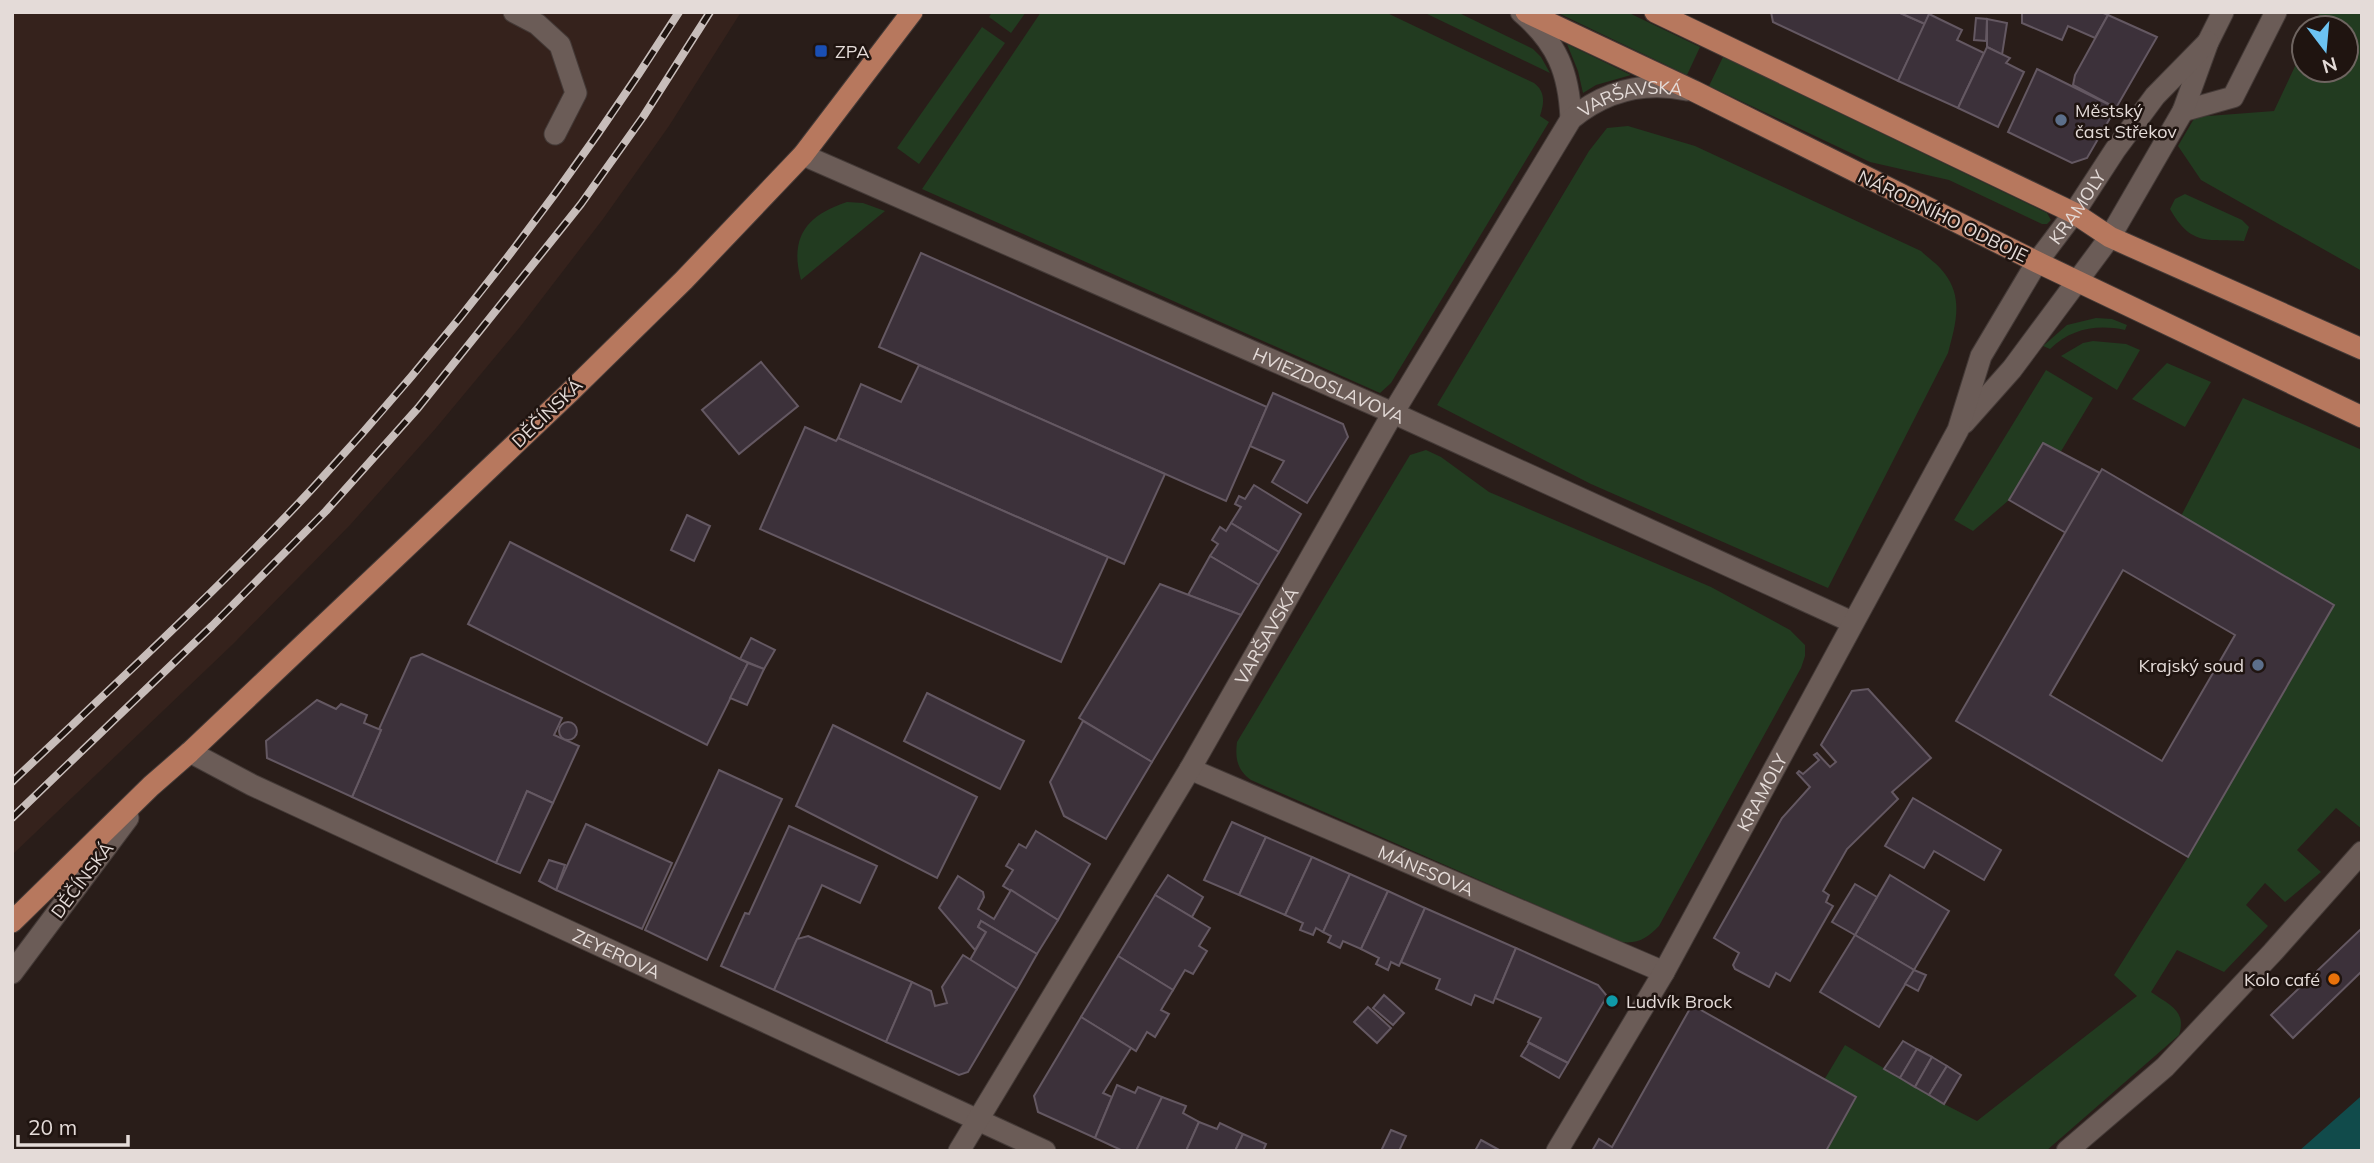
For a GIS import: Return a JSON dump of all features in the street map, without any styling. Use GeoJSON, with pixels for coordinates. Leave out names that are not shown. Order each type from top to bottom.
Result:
{"type":"FeatureCollection","features":[{"type":"Feature","properties":{"kind":"main road","name":"DĚČÍNSKÁ"},"geometry":{"type":"LineString","coordinates":[[12,922],[151,786],[570,392],[684,280],[803,155],[912,12]]}},
{"type":"Feature","properties":{"kind":"main road","name":"NÁRODNÍHO ODBOJE"},"geometry":{"type":"LineString","coordinates":[[1524,12],[1694,91],[2037,262],[2362,417]]}},
{"type":"Feature","properties":{"kind":"main road"},"geometry":{"type":"LineString","coordinates":[[1655,12],[2074,213],[2110,237],[2362,349]]}},
{"type":"Feature","properties":{"kind":"street"},"geometry":{"type":"LineString","coordinates":[[514,12],[537,24],[560,45],[576,93],[555,134]]}},
{"type":"Feature","properties":{"kind":"street","name":"VARŠAVSKÁ"},"geometry":{"type":"LineString","coordinates":[[1524,12],[1548,38],[1558,55],[1566,75],[1571,119]]}},
{"type":"Feature","properties":{"kind":"street","name":"KRAMOLY"},"geometry":{"type":"LineString","coordinates":[[1958,430],[2012,369],[2110,237],[2183,111],[2208,42],[2223,12]]}},
{"type":"Feature","properties":{"kind":"street"},"geometry":{"type":"LineString","coordinates":[[2183,111],[2233,97],[2276,12]]}},
{"type":"Feature","properties":{"kind":"street","name":"KRAMOLY"},"geometry":{"type":"LineString","coordinates":[[1557,1151],[1664,972],[1958,430],[1982,356],[2037,262],[2155,96],[2208,42]]}},
{"type":"Feature","properties":{"kind":"street","name":"VARŠAVSKÁ"},"geometry":{"type":"LineString","coordinates":[[959,1151],[1190,769],[1393,413],[1571,119],[1602,98],[1629,89],[1657,86],[1694,91]]}},
{"type":"Feature","properties":{"kind":"street","name":"HVIEZDOSLAVOVA"},"geometry":{"type":"LineString","coordinates":[[803,155],[1393,413],[1852,622]]}},
{"type":"Feature","properties":{"kind":"street","name":"ZEYEROVA"},"geometry":{"type":"LineString","coordinates":[[190,752],[252,785],[1045,1151]]}},
{"type":"Feature","properties":{"kind":"street","name":"MÁNESOVA"},"geometry":{"type":"LineString","coordinates":[[1190,769],[1664,972]]}},
{"type":"Feature","properties":{"kind":"street","name":"DĚČÍNSKÁ"},"geometry":{"type":"LineString","coordinates":[[12,973],[151,786]]}},
{"type":"Feature","properties":{"kind":"street"},"geometry":{"type":"LineString","coordinates":[[2067,1151],[2165,1068],[2362,852]]}},
{"type":"Feature","properties":{"kind":"shaded area"},"geometry":{"type":"Polygon","coordinates":[[[12,12],[741,12],[669,126],[603,219],[520,327],[436,428],[350,525],[233,644],[12,855],[12,12]]]}},
{"type":"Feature","properties":{"kind":"green space"},"geometry":{"type":"Polygon","coordinates":[[[992,12],[1026,12],[1011,33],[989,17],[992,12]]]}},
{"type":"Feature","properties":{"kind":"green space"},"geometry":{"type":"Polygon","coordinates":[[[1041,12],[1385,12],[1534,83],[1541,90],[1543,98],[1540,116],[1549,122],[1391,383],[1380,393],[922,189],[1041,12]]]}},
{"type":"Feature","properties":{"kind":"green space"},"geometry":{"type":"Polygon","coordinates":[[[1423,12],[1457,12],[1533,49],[1550,73],[1423,12]]]}},
{"type":"Feature","properties":{"kind":"green space"},"geometry":{"type":"Polygon","coordinates":[[[1556,12],[1627,12],[1700,47],[1687,75],[1556,12]]]}},
{"type":"Feature","properties":{"kind":"green space"},"geometry":{"type":"Polygon","coordinates":[[[2362,12],[2362,271],[2201,180],[2178,146],[2195,117],[2274,111],[2290,77],[2290,84],[2360,84],[2360,14],[2319,14],[2362,12]]]}},
{"type":"Feature","properties":{"kind":"green space"},"geometry":{"type":"Polygon","coordinates":[[[982,27],[1005,43],[919,164],[897,148],[982,27]]]}},
{"type":"Feature","properties":{"kind":"green space"},"geometry":{"type":"Polygon","coordinates":[[[1567,44],[1631,75],[1596,85],[1583,93],[1567,44]]]}},
{"type":"Feature","properties":{"kind":"green space"},"geometry":{"type":"Polygon","coordinates":[[[1723,57],[2047,213],[2051,220],[2042,224],[1949,180],[1870,162],[1709,86],[1723,57]]]}},
{"type":"Feature","properties":{"kind":"green space"},"geometry":{"type":"Polygon","coordinates":[[[1628,126],[1695,146],[1921,251],[1940,268],[1951,283],[1956,313],[1948,353],[1828,588],[1591,484],[1437,405],[1589,151],[1607,128],[1628,126]]]}},
{"type":"Feature","properties":{"kind":"green space"},"geometry":{"type":"Polygon","coordinates":[[[2185,194],[2242,220],[2249,227],[2244,241],[2209,240],[2193,235],[2185,229],[2170,209],[2175,199],[2185,194]]]}},
{"type":"Feature","properties":{"kind":"green space"},"geometry":{"type":"Polygon","coordinates":[[[847,202],[863,203],[885,211],[801,280],[798,251],[804,230],[821,214],[847,202]]]}},
{"type":"Feature","properties":{"kind":"green space"},"geometry":{"type":"Polygon","coordinates":[[[2096,318],[2112,319],[2127,325],[2125,330],[2084,330],[2066,337],[2050,349],[2043,346],[2067,325],[2096,318]]]}},
{"type":"Feature","properties":{"kind":"green space"},"geometry":{"type":"Polygon","coordinates":[[[2093,341],[2126,344],[2140,350],[2117,390],[2061,356],[2083,343],[2093,341]]]}},
{"type":"Feature","properties":{"kind":"green space"},"geometry":{"type":"Polygon","coordinates":[[[2167,363],[2211,382],[2185,427],[2132,399],[2167,363]]]}},
{"type":"Feature","properties":{"kind":"green space"},"geometry":{"type":"Polygon","coordinates":[[[2046,370],[2093,398],[2060,453],[2042,443],[2009,500],[1973,531],[1954,520],[2046,370]]]}},
{"type":"Feature","properties":{"kind":"green space"},"geometry":{"type":"Polygon","coordinates":[[[2243,398],[2362,450],[2362,829],[2336,808],[2297,850],[2321,872],[2285,902],[2265,883],[2246,905],[2268,926],[2224,972],[2177,950],[2151,992],[2175,1009],[2181,1020],[2179,1035],[2046,1151],[1826,1151],[1856,1097],[1824,1080],[1845,1045],[1977,1121],[2137,996],[2114,975],[2188,857],[2334,605],[2181,516],[2243,398]]]}},
{"type":"Feature","properties":{"kind":"green space"},"geometry":{"type":"Polygon","coordinates":[[[1426,450],[1441,457],[1489,492],[1711,587],[1790,630],[1805,645],[1801,668],[1659,926],[1642,939],[1621,942],[1251,780],[1240,768],[1236,753],[1237,742],[1410,455],[1426,450]]]}},
{"type":"Feature","properties":{"kind":"water"},"geometry":{"type":"Polygon","coordinates":[[[2362,1095],[2362,1151],[2299,1151],[2359,1098],[2362,1095]]]}},
{"type":"Feature","properties":{"kind":"building"},"geometry":{"type":"Polygon","coordinates":[[[1771,12],[1898,12],[1925,24],[1898,81],[1773,22],[1771,12]]]}},
{"type":"Feature","properties":{"kind":"building"},"geometry":{"type":"Polygon","coordinates":[[[1898,12],[1930,12],[1925,24],[1898,12]]]}},
{"type":"Feature","properties":{"kind":"building"},"geometry":{"type":"Polygon","coordinates":[[[2022,12],[2101,12],[2108,15],[2095,38],[2068,26],[2062,40],[2022,23],[2022,12]]]}},
{"type":"Feature","properties":{"kind":"building"},"geometry":{"type":"Polygon","coordinates":[[[1929,14],[1962,30],[1957,40],[1984,53],[1958,108],[1898,81],[1929,14]]]}},
{"type":"Feature","properties":{"kind":"building"},"geometry":{"type":"Polygon","coordinates":[[[2108,15],[2157,37],[2116,108],[2073,85],[2075,75],[2108,15]]]}},
{"type":"Feature","properties":{"kind":"building"},"geometry":{"type":"Polygon","coordinates":[[[1976,18],[1987,19],[1986,41],[1974,40],[1976,18]]]}},
{"type":"Feature","properties":{"kind":"building"},"geometry":{"type":"Polygon","coordinates":[[[1987,19],[2007,23],[2002,55],[1987,47],[1987,19]]]}},
{"type":"Feature","properties":{"kind":"building"},"geometry":{"type":"Polygon","coordinates":[[[1987,47],[2010,58],[2006,63],[2024,72],[1998,127],[1958,108],[1987,47]]]}},
{"type":"Feature","properties":{"kind":"building","name":"Městský čast Střekov"},"geometry":{"type":"Polygon","coordinates":[[[2037,69],[2116,108],[2087,158],[2072,163],[2008,132],[2037,69]]]}},
{"type":"Feature","properties":{"kind":"building"},"geometry":{"type":"Polygon","coordinates":[[[921,253],[1267,407],[1226,501],[879,347],[921,253]]]}},
{"type":"Feature","properties":{"kind":"building"},"geometry":{"type":"Polygon","coordinates":[[[761,362],[798,406],[739,454],[702,410],[761,362]]]}},
{"type":"Feature","properties":{"kind":"building"},"geometry":{"type":"Polygon","coordinates":[[[919,365],[1165,474],[1124,564],[838,438],[861,384],[901,402],[919,365]]]}},
{"type":"Feature","properties":{"kind":"building"},"geometry":{"type":"Polygon","coordinates":[[[1273,393],[1343,424],[1348,437],[1307,503],[1272,482],[1284,461],[1250,446],[1273,393]]]}},
{"type":"Feature","properties":{"kind":"building"},"geometry":{"type":"Polygon","coordinates":[[[805,427],[836,441],[838,438],[1108,557],[1061,662],[760,529],[805,427]]]}},
{"type":"Feature","properties":{"kind":"building"},"geometry":{"type":"Polygon","coordinates":[[[2043,443],[2100,473],[2066,533],[2009,500],[2043,443]]]}},
{"type":"Feature","properties":{"kind":"building","name":"Krajský soud"},"geometry":{"type":"Polygon","coordinates":[[[2102,469],[2334,605],[2188,857],[1956,721],[2102,469]],[[2123,570],[2050,695],[2162,761],[2235,635],[2123,570]]]}},
{"type":"Feature","properties":{"kind":"building"},"geometry":{"type":"Polygon","coordinates":[[[1254,485],[1301,514],[1279,552],[1231,523],[1241,507],[1235,504],[1239,496],[1245,499],[1254,485]]]}},
{"type":"Feature","properties":{"kind":"building"},"geometry":{"type":"Polygon","coordinates":[[[687,515],[710,526],[694,561],[671,550],[687,515]]]}},
{"type":"Feature","properties":{"kind":"building"},"geometry":{"type":"Polygon","coordinates":[[[1231,523],[1279,552],[1259,585],[1210,556],[1218,544],[1212,540],[1220,527],[1226,531],[1231,523]]]}},
{"type":"Feature","properties":{"kind":"building"},"geometry":{"type":"Polygon","coordinates":[[[510,542],[748,663],[707,745],[468,624],[510,542]]]}},
{"type":"Feature","properties":{"kind":"building"},"geometry":{"type":"Polygon","coordinates":[[[1210,556],[1259,585],[1241,615],[1188,595],[1210,556]]]}},
{"type":"Feature","properties":{"kind":"building"},"geometry":{"type":"Polygon","coordinates":[[[1160,584],[1241,615],[1152,762],[1079,718],[1160,584]]]}},
{"type":"Feature","properties":{"kind":"building"},"geometry":{"type":"Polygon","coordinates":[[[751,638],[775,650],[764,669],[740,659],[751,638]]]}},
{"type":"Feature","properties":{"kind":"building"},"geometry":{"type":"Polygon","coordinates":[[[422,654],[562,718],[554,735],[579,746],[553,803],[527,791],[496,863],[352,797],[411,658],[422,654]]]}},
{"type":"Feature","properties":{"kind":"building"},"geometry":{"type":"Polygon","coordinates":[[[748,663],[764,669],[747,705],[730,698],[748,663]]]}},
{"type":"Feature","properties":{"kind":"building"},"geometry":{"type":"Polygon","coordinates":[[[1868,689],[1931,758],[1892,792],[1898,799],[1847,849],[1823,891],[1829,895],[1826,902],[1833,906],[1790,981],[1776,973],[1769,987],[1735,969],[1733,965],[1739,953],[1714,938],[1782,818],[1810,787],[1797,773],[1799,771],[1803,774],[1819,760],[1814,755],[1817,753],[1830,767],[1836,762],[1821,745],[1852,691],[1868,689]]]}},
{"type":"Feature","properties":{"kind":"building"},"geometry":{"type":"Polygon","coordinates":[[[927,693],[1024,741],[1000,789],[904,741],[927,693]]]}},
{"type":"Feature","properties":{"kind":"building"},"geometry":{"type":"Polygon","coordinates":[[[317,700],[336,709],[341,704],[367,715],[364,723],[381,730],[352,797],[267,758],[266,741],[317,700]]]}},
{"type":"Feature","properties":{"kind":"building"},"geometry":{"type":"Polygon","coordinates":[[[1083,721],[1152,762],[1106,839],[1064,816],[1050,782],[1083,721]]]}},
{"type":"Feature","properties":{"kind":"building"},"geometry":{"type":"Polygon","coordinates":[[[568,722],[574,725],[577,731],[574,737],[568,740],[562,737],[559,731],[562,725],[568,722]]]}},
{"type":"Feature","properties":{"kind":"building"},"geometry":{"type":"Polygon","coordinates":[[[833,725],[977,797],[937,878],[796,806],[833,725]]]}},
{"type":"Feature","properties":{"kind":"building"},"geometry":{"type":"Polygon","coordinates":[[[719,770],[782,799],[707,960],[645,930],[719,770]]]}},
{"type":"Feature","properties":{"kind":"building"},"geometry":{"type":"Polygon","coordinates":[[[527,791],[553,803],[520,873],[496,863],[527,791]]]}},
{"type":"Feature","properties":{"kind":"building"},"geometry":{"type":"Polygon","coordinates":[[[1913,798],[2001,850],[1984,880],[1934,851],[1924,868],[1885,846],[1913,798]]]}},
{"type":"Feature","properties":{"kind":"building"},"geometry":{"type":"Polygon","coordinates":[[[1232,822],[1266,837],[1239,895],[1204,880],[1232,822]]]}},
{"type":"Feature","properties":{"kind":"building"},"geometry":{"type":"Polygon","coordinates":[[[586,824],[672,863],[642,929],[556,890],[586,824]]]}},
{"type":"Feature","properties":{"kind":"building"},"geometry":{"type":"Polygon","coordinates":[[[789,826],[877,866],[860,903],[822,885],[774,990],[721,966],[745,913],[749,914],[789,826]]]}},
{"type":"Feature","properties":{"kind":"building"},"geometry":{"type":"Polygon","coordinates":[[[1036,831],[1090,864],[1058,920],[1003,886],[1013,870],[1006,866],[1019,844],[1026,848],[1036,831]]]}},
{"type":"Feature","properties":{"kind":"building"},"geometry":{"type":"Polygon","coordinates":[[[1266,837],[1312,857],[1285,915],[1239,895],[1266,837]]]}},
{"type":"Feature","properties":{"kind":"building"},"geometry":{"type":"Polygon","coordinates":[[[1312,857],[1350,874],[1323,932],[1316,928],[1313,935],[1300,930],[1303,923],[1285,915],[1312,857]]]}},
{"type":"Feature","properties":{"kind":"building"},"geometry":{"type":"Polygon","coordinates":[[[549,860],[565,865],[556,890],[539,881],[549,860]]]}},
{"type":"Feature","properties":{"kind":"building"},"geometry":{"type":"Polygon","coordinates":[[[1350,874],[1388,891],[1361,949],[1343,941],[1340,948],[1328,942],[1331,936],[1323,932],[1350,874]]]}},
{"type":"Feature","properties":{"kind":"building"},"geometry":{"type":"Polygon","coordinates":[[[1168,875],[1203,897],[1192,917],[1155,895],[1168,875]]]}},
{"type":"Feature","properties":{"kind":"building"},"geometry":{"type":"Polygon","coordinates":[[[1890,875],[1949,911],[1914,970],[1855,935],[1890,875]]]}},
{"type":"Feature","properties":{"kind":"building"},"geometry":{"type":"Polygon","coordinates":[[[958,876],[983,892],[984,897],[978,909],[994,919],[1011,890],[1058,920],[1037,954],[981,921],[978,927],[986,932],[975,950],[939,908],[958,876]]]}},
{"type":"Feature","properties":{"kind":"building"},"geometry":{"type":"Polygon","coordinates":[[[1855,884],[1877,897],[1855,935],[1832,922],[1855,884]]]}},
{"type":"Feature","properties":{"kind":"building"},"geometry":{"type":"Polygon","coordinates":[[[1388,891],[1425,908],[1399,966],[1391,962],[1388,970],[1376,964],[1379,958],[1361,949],[1388,891]]]}},
{"type":"Feature","properties":{"kind":"building"},"geometry":{"type":"Polygon","coordinates":[[[1155,895],[1210,928],[1199,946],[1207,951],[1193,974],[1185,970],[1173,990],[1118,956],[1155,895]]]}},
{"type":"Feature","properties":{"kind":"building"},"geometry":{"type":"Polygon","coordinates":[[[1425,908],[1516,948],[1493,1003],[1475,995],[1471,1005],[1436,989],[1440,979],[1401,962],[1425,908]]]}},
{"type":"Feature","properties":{"kind":"building"},"geometry":{"type":"Polygon","coordinates":[[[981,921],[1037,954],[1017,989],[970,960],[986,932],[978,927],[981,921]]]}},
{"type":"Feature","properties":{"kind":"building"},"geometry":{"type":"Polygon","coordinates":[[[2362,928],[2362,971],[2293,1038],[2271,1015],[2362,928]]]}},
{"type":"Feature","properties":{"kind":"building"},"geometry":{"type":"Polygon","coordinates":[[[1855,935],[1914,970],[1879,1027],[1820,992],[1855,935]]]}},
{"type":"Feature","properties":{"kind":"building"},"geometry":{"type":"Polygon","coordinates":[[[808,936],[912,982],[886,1042],[774,990],[797,939],[808,936]]]}},
{"type":"Feature","properties":{"kind":"building"},"geometry":{"type":"Polygon","coordinates":[[[1516,948],[1598,985],[1607,996],[1568,1063],[1528,1042],[1541,1018],[1495,998],[1516,948]]]}},
{"type":"Feature","properties":{"kind":"building"},"geometry":{"type":"Polygon","coordinates":[[[963,955],[1017,989],[968,1072],[959,1075],[886,1042],[912,982],[931,991],[935,1006],[947,1003],[942,987],[963,955]]]}},
{"type":"Feature","properties":{"kind":"building"},"geometry":{"type":"Polygon","coordinates":[[[1118,956],[1173,990],[1161,1010],[1169,1014],[1155,1037],[1147,1032],[1136,1051],[1081,1017],[1118,956]]]}},
{"type":"Feature","properties":{"kind":"building"},"geometry":{"type":"Polygon","coordinates":[[[1914,970],[1926,975],[1918,991],[1905,984],[1914,970]]]}},
{"type":"Feature","properties":{"kind":"building"},"geometry":{"type":"Polygon","coordinates":[[[1384,995],[1404,1013],[1393,1025],[1373,1008],[1384,995]]]}},
{"type":"Feature","properties":{"kind":"building"},"geometry":{"type":"Polygon","coordinates":[[[1692,1005],[1856,1097],[1826,1151],[1592,1151],[1599,1139],[1612,1147],[1692,1005]]]}},
{"type":"Feature","properties":{"kind":"building"},"geometry":{"type":"Polygon","coordinates":[[[1368,1007],[1391,1028],[1377,1043],[1354,1022],[1368,1007]]]}},
{"type":"Feature","properties":{"kind":"building"},"geometry":{"type":"Polygon","coordinates":[[[1081,1017],[1131,1048],[1103,1093],[1112,1097],[1095,1138],[1038,1112],[1034,1096],[1081,1017]]]}},
{"type":"Feature","properties":{"kind":"building"},"geometry":{"type":"Polygon","coordinates":[[[1903,1041],[1917,1049],[1900,1078],[1884,1069],[1903,1041]]]}},
{"type":"Feature","properties":{"kind":"building"},"geometry":{"type":"Polygon","coordinates":[[[1529,1043],[1568,1063],[1559,1078],[1521,1056],[1529,1043]]]}},
{"type":"Feature","properties":{"kind":"building"},"geometry":{"type":"Polygon","coordinates":[[[1917,1049],[1932,1057],[1915,1087],[1900,1078],[1917,1049]]]}},
{"type":"Feature","properties":{"kind":"building"},"geometry":{"type":"Polygon","coordinates":[[[1932,1057],[1947,1066],[1929,1095],[1915,1087],[1932,1057]]]}},
{"type":"Feature","properties":{"kind":"building"},"geometry":{"type":"Polygon","coordinates":[[[1947,1066],[1961,1075],[1944,1104],[1929,1095],[1947,1066]]]}},
{"type":"Feature","properties":{"kind":"building"},"geometry":{"type":"Polygon","coordinates":[[[1117,1085],[1135,1093],[1138,1087],[1162,1097],[1136,1151],[1123,1151],[1095,1138],[1117,1085]]]}},
{"type":"Feature","properties":{"kind":"building"},"geometry":{"type":"Polygon","coordinates":[[[1162,1097],[1186,1106],[1183,1113],[1199,1122],[1186,1151],[1136,1151],[1162,1097]]]}},
{"type":"Feature","properties":{"kind":"building"},"geometry":{"type":"Polygon","coordinates":[[[1199,1122],[1217,1129],[1220,1123],[1243,1134],[1235,1151],[1186,1151],[1199,1122]]]}},
{"type":"Feature","properties":{"kind":"building"},"geometry":{"type":"Polygon","coordinates":[[[1391,1130],[1406,1136],[1399,1151],[1381,1151],[1391,1130]]]}},
{"type":"Feature","properties":{"kind":"building"},"geometry":{"type":"Polygon","coordinates":[[[1243,1134],[1266,1144],[1263,1151],[1235,1151],[1243,1134]]]}},
{"type":"Feature","properties":{"kind":"building"},"geometry":{"type":"Polygon","coordinates":[[[1481,1140],[1501,1151],[1475,1151],[1481,1140]]]}},
{"type":"Feature","properties":{"kind":"railway"},"geometry":{"type":"LineString","coordinates":[[12,782],[238,565],[362,434],[506,259],[595,138],[679,12]]}},
{"type":"Feature","properties":{"kind":"railway"},"geometry":{"type":"LineString","coordinates":[[12,818],[212,626],[326,511],[418,408],[581,204],[643,117],[710,12]]}},
{"type":"Feature","properties":{"kind":"place","name":"ZPA"},"geometry":{"type":"Point","coordinates":[821,51]}},
{"type":"Feature","properties":{"kind":"place","name":"Městský čast Střekov"},"geometry":{"type":"Point","coordinates":[2061,120]}},
{"type":"Feature","properties":{"kind":"place","name":"Krajský soud"},"geometry":{"type":"Point","coordinates":[2258,665]}},
{"type":"Feature","properties":{"kind":"place","name":"Kolo café"},"geometry":{"type":"Point","coordinates":[2334,979]}},
{"type":"Feature","properties":{"kind":"place","name":"Ludvík Brock"},"geometry":{"type":"Point","coordinates":[1612,1001]}}]}
